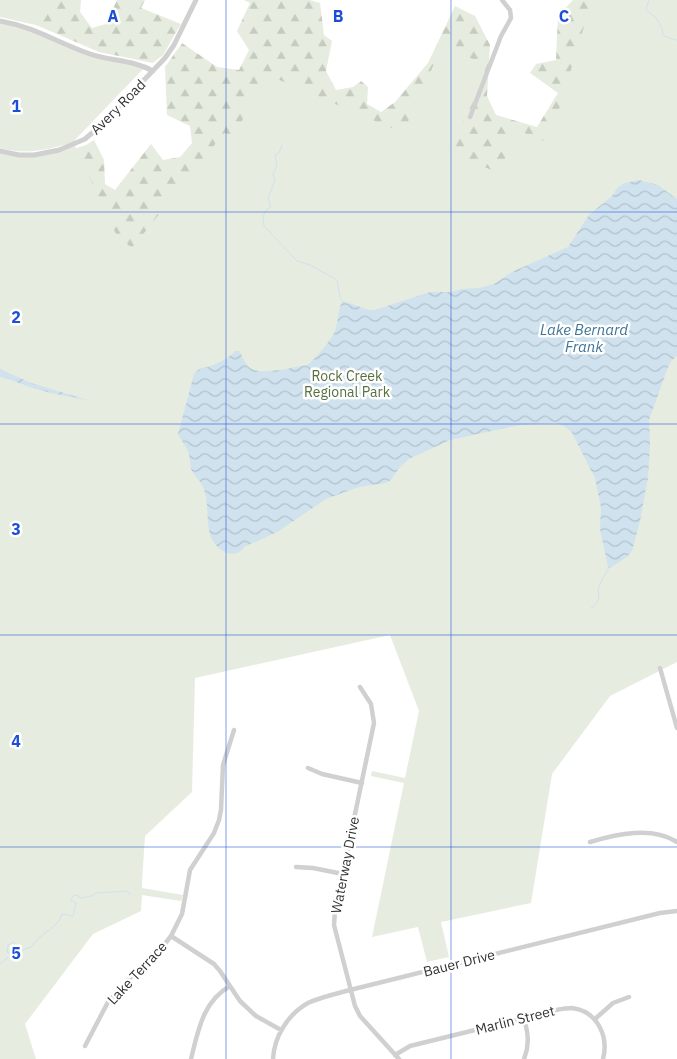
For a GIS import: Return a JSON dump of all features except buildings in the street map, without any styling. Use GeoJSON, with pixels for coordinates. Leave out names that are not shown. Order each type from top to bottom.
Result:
{"type":"FeatureCollection","features":[{"type":"Feature","properties":{"kind":"street","name":"Avery Road"},"geometry":{"type":"LineString","coordinates":[[0,151],[19,155],[34,155],[59,150],[79,143],[99,127],[165,58],[174,45],[196,0]]}},
{"type":"Feature","properties":{"kind":"street"},"geometry":{"type":"LineString","coordinates":[[470,117],[511,18],[510,10],[502,0]]}},
{"type":"Feature","properties":{"kind":"street"},"geometry":{"type":"LineString","coordinates":[[0,21],[24,26],[90,54],[135,63],[153,71]]}},
{"type":"Feature","properties":{"kind":"street"},"geometry":{"type":"LineString","coordinates":[[660,668],[677,728]]}},
{"type":"Feature","properties":{"kind":"street","name":"Waterway Drive"},"geometry":{"type":"LineString","coordinates":[[360,687],[370,704],[374,724],[335,910],[334,925],[350,990],[360,1016],[397,1057]]}},
{"type":"Feature","properties":{"kind":"street","name":"Lake Terrace"},"geometry":{"type":"LineString","coordinates":[[85,1046],[100,1016],[117,990],[154,958],[171,936],[182,914],[190,870],[210,840],[220,820],[223,765],[234,730]]}},
{"type":"Feature","properties":{"kind":"street"},"geometry":{"type":"LineString","coordinates":[[308,768],[322,774],[362,783]]}},
{"type":"Feature","properties":{"kind":"street"},"geometry":{"type":"LineString","coordinates":[[590,842],[608,836],[650,832],[669,836],[677,842]]}},
{"type":"Feature","properties":{"kind":"street"},"geometry":{"type":"LineString","coordinates":[[296,867],[313,868],[343,874]]}},
{"type":"Feature","properties":{"kind":"street","name":"Bauer Drive"},"geometry":{"type":"LineString","coordinates":[[273,1059],[281,1030],[292,1015],[306,1004],[350,990],[660,913],[677,911]]}},
{"type":"Feature","properties":{"kind":"street"},"geometry":{"type":"LineString","coordinates":[[171,936],[214,964],[240,1001],[256,1016],[281,1030]]}},
{"type":"Feature","properties":{"kind":"street"},"geometry":{"type":"LineString","coordinates":[[191,1059],[204,1014],[214,998],[222,990],[230,986]]}},
{"type":"Feature","properties":{"kind":"street"},"geometry":{"type":"LineString","coordinates":[[603,1059],[604,1039],[595,1019],[613,1002],[628,997]]}},
{"type":"Feature","properties":{"kind":"street","name":"Marlin Street"},"geometry":{"type":"LineString","coordinates":[[397,1057],[410,1046],[556,1010],[570,1008],[580,1010],[595,1019]]}},
{"type":"Feature","properties":{"kind":"street"},"geometry":{"type":"LineString","coordinates":[[524,1018],[529,1037],[528,1050],[524,1059]]}},
{"type":"Feature","properties":{"kind":"green space"},"geometry":{"type":"Polygon","coordinates":[[[0,0],[81,0],[80,12],[92,28],[106,24],[117,0],[145,0],[141,8],[181,24],[163,55],[153,63],[99,52],[27,21],[0,0]]]}},
{"type":"Feature","properties":{"kind":"green space"},"geometry":{"type":"Polygon","coordinates":[[[0,0],[57,0],[40,26],[0,17],[0,0]]]}},
{"type":"Feature","properties":{"kind":"green space"},"geometry":{"type":"Polygon","coordinates":[[[244,0],[310,0],[320,3],[324,35],[332,41],[326,71],[336,90],[353,87],[361,81],[368,87],[367,104],[381,112],[395,102],[428,63],[455,6],[475,16],[490,45],[487,96],[496,115],[537,127],[558,93],[530,73],[536,64],[556,60],[558,16],[573,0],[677,0],[677,199],[288,367],[0,156],[32,162],[86,145],[94,140],[104,160],[105,184],[115,190],[151,144],[163,160],[180,157],[192,143],[190,126],[167,115],[165,67],[182,43],[217,67],[239,70],[249,50],[237,31],[250,3],[244,0]]]}},
{"type":"Feature","properties":{"kind":"green space","name":"Rock Creek Regional Park"},"geometry":{"type":"Polygon","coordinates":[[[592,0],[677,0],[677,662],[610,696],[552,774],[531,903],[441,922],[449,957],[427,962],[418,927],[372,937],[404,783],[371,776],[372,771],[405,778],[419,711],[390,635],[195,678],[192,792],[145,836],[142,881],[142,888],[183,895],[181,901],[142,895],[141,911],[93,934],[25,1024],[36,1059],[0,1059],[0,153],[18,157],[75,146],[117,236],[132,248],[224,133],[235,137],[263,73],[403,133],[442,46],[487,65],[450,153],[499,173],[517,130],[549,143],[592,0]]]}},
{"type":"Feature","properties":{"kind":"green space"},"geometry":{"type":"Polygon","coordinates":[[[0,23],[27,29],[59,42],[144,68],[73,142],[37,151],[0,148],[0,23]]]}},
{"type":"Feature","properties":{"kind":"water","name":"Lake Bernard Frank"},"geometry":{"type":"Polygon","coordinates":[[[639,180],[658,185],[677,199],[677,356],[671,361],[667,370],[649,420],[648,478],[640,521],[632,551],[627,557],[610,568],[608,567],[600,529],[601,508],[595,478],[571,431],[555,423],[519,425],[450,440],[409,459],[399,468],[391,480],[386,483],[359,487],[326,499],[277,532],[244,547],[240,552],[230,554],[224,552],[215,544],[210,534],[204,489],[191,469],[188,451],[178,434],[196,372],[221,362],[235,351],[239,351],[248,366],[255,370],[269,371],[307,365],[333,335],[343,301],[369,310],[375,310],[430,292],[450,292],[494,284],[514,271],[568,247],[589,215],[612,196],[618,187],[625,183],[639,180]]]}},
{"type":"Feature","properties":{"kind":"water"},"geometry":{"type":"Polygon","coordinates":[[[0,369],[31,383],[91,401],[55,394],[0,377],[0,369]]]}},
{"type":"Feature","properties":{"kind":"waterway"},"geometry":{"type":"LineString","coordinates":[[649,0],[646,9],[657,19],[663,34],[666,37],[677,40]]}},
{"type":"Feature","properties":{"kind":"waterway"},"geometry":{"type":"LineString","coordinates":[[282,145],[279,153],[275,155],[277,166],[273,174],[275,180],[268,198],[271,207],[267,209],[263,216],[264,226],[297,261],[310,265],[337,280],[342,301]]}},
{"type":"Feature","properties":{"kind":"waterway"},"geometry":{"type":"LineString","coordinates":[[591,608],[599,598],[598,588],[609,567]]}},
{"type":"Feature","properties":{"kind":"waterway"},"geometry":{"type":"LineString","coordinates":[[0,964],[12,954],[7,952],[8,945],[14,942],[22,950],[31,947],[34,942],[56,924],[62,914],[73,916],[76,903],[71,900],[73,896],[76,895],[81,898],[92,896],[96,893],[126,891],[130,894]]}}]}
